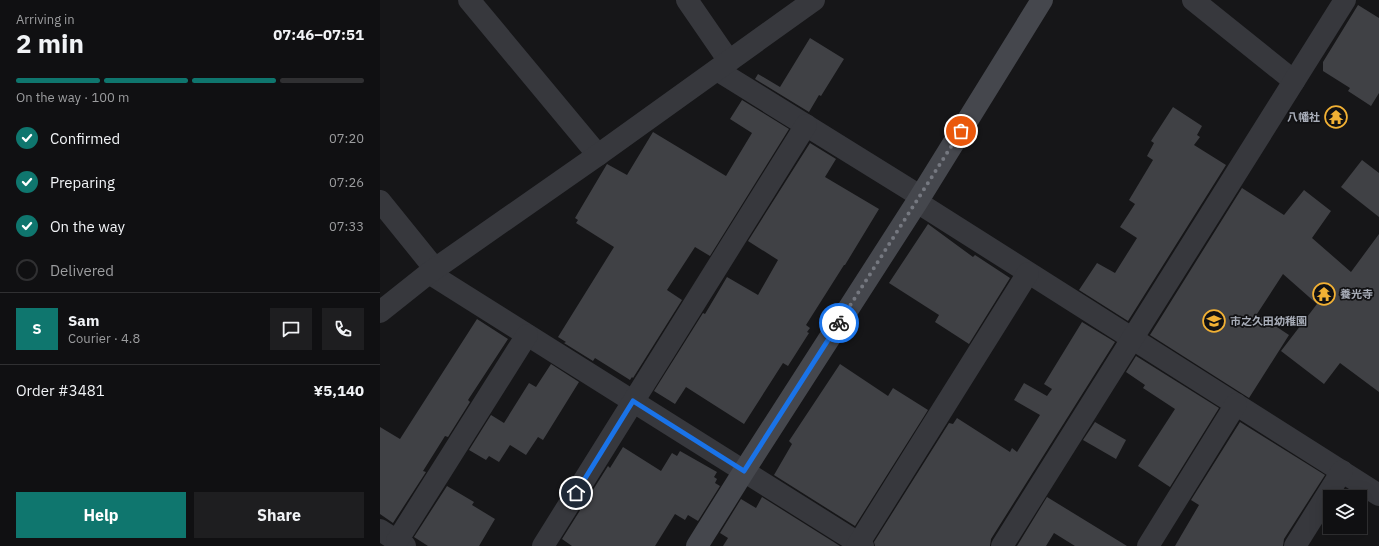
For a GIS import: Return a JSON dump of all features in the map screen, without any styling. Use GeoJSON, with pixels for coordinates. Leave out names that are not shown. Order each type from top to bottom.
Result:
{"type":"FeatureCollection","features":[{"type":"Feature","properties":{"kind":"main road"},"geometry":{"type":"LineString","coordinates":[[697,546],[919,199],[1042,0]]}},
{"type":"Feature","properties":{"kind":"street"},"geometry":{"type":"LineString","coordinates":[[469,0],[598,155]]}},
{"type":"Feature","properties":{"kind":"street"},"geometry":{"type":"LineString","coordinates":[[687,0],[723,66],[806,125],[1028,272],[1379,495]]}},
{"type":"Feature","properties":{"kind":"street"},"geometry":{"type":"LineString","coordinates":[[380,312],[432,271],[598,155],[814,0]]}},
{"type":"Feature","properties":{"kind":"street"},"geometry":{"type":"LineString","coordinates":[[1193,0],[1294,81]]}},
{"type":"Feature","properties":{"kind":"street"},"geometry":{"type":"LineString","coordinates":[[1002,546],[1345,0]]}},
{"type":"Feature","properties":{"kind":"street"},"geometry":{"type":"LineString","coordinates":[[543,546],[806,125]]}},
{"type":"Feature","properties":{"kind":"street"},"geometry":{"type":"LineString","coordinates":[[380,201],[432,271],[527,335],[860,545],[1028,272]]}},
{"type":"Feature","properties":{"kind":"street"},"geometry":{"type":"LineString","coordinates":[[394,539],[527,335]]}},
{"type":"Feature","properties":{"kind":"street"},"geometry":{"type":"LineString","coordinates":[[1148,546],[1236,404]]}},
{"type":"Feature","properties":{"kind":"street"},"geometry":{"type":"LineString","coordinates":[[1295,546],[1342,471]]}},
{"type":"Feature","properties":{"kind":"building"},"geometry":{"type":"Polygon","coordinates":[[[1358,5],[1379,18],[1379,93],[1371,106],[1348,91],[1350,88],[1323,71],[1323,62],[1358,5]]]}},
{"type":"Feature","properties":{"kind":"building"},"geometry":{"type":"Polygon","coordinates":[[[810,38],[844,59],[809,112],[755,79],[758,74],[780,87],[810,38]]]}},
{"type":"Feature","properties":{"kind":"building"},"geometry":{"type":"Polygon","coordinates":[[[742,100],[789,129],[710,256],[695,247],[667,290],[682,300],[633,378],[632,377],[630,380],[595,358],[593,361],[564,343],[566,342],[558,337],[614,247],[576,223],[578,220],[575,218],[607,164],[627,175],[653,132],[726,176],[752,133],[730,119],[742,100]]]}},
{"type":"Feature","properties":{"kind":"building"},"geometry":{"type":"Polygon","coordinates":[[[1173,107],[1202,126],[1197,135],[1200,137],[1194,145],[1226,165],[1128,321],[1079,290],[1097,263],[1115,273],[1137,238],[1120,227],[1135,204],[1129,200],[1153,160],[1147,156],[1154,143],[1151,141],[1173,107]]]}},
{"type":"Feature","properties":{"kind":"building"},"geometry":{"type":"Polygon","coordinates":[[[810,143],[836,159],[825,177],[879,209],[806,325],[810,328],[807,332],[809,333],[788,366],[783,363],[744,424],[686,387],[675,404],[654,391],[703,313],[705,314],[727,277],[758,295],[778,260],[748,241],[810,143]]]}},
{"type":"Feature","properties":{"kind":"building"},"geometry":{"type":"Polygon","coordinates":[[[1362,160],[1379,173],[1379,217],[1341,187],[1362,160]]]}},
{"type":"Feature","properties":{"kind":"building"},"geometry":{"type":"Polygon","coordinates":[[[1242,188],[1284,215],[1304,190],[1331,211],[1312,238],[1351,272],[1379,234],[1379,392],[1340,363],[1324,384],[1281,351],[1317,304],[1283,274],[1257,314],[1289,335],[1249,398],[1150,335],[1242,188]]]}},
{"type":"Feature","properties":{"kind":"building"},"geometry":{"type":"Polygon","coordinates":[[[928,224],[973,257],[975,255],[1010,278],[969,344],[935,322],[939,315],[889,283],[928,224]]]}},
{"type":"Feature","properties":{"kind":"building"},"geometry":{"type":"Polygon","coordinates":[[[477,319],[508,339],[468,400],[470,402],[448,437],[445,436],[423,471],[426,472],[393,523],[380,514],[380,427],[400,439],[477,319]]]}},
{"type":"Feature","properties":{"kind":"building"},"geometry":{"type":"Polygon","coordinates":[[[1082,322],[1115,342],[991,539],[990,546],[875,546],[874,542],[949,423],[953,424],[957,418],[1010,452],[1012,448],[1017,452],[1040,415],[1014,400],[1024,383],[1047,396],[1052,389],[1044,384],[1082,322]]]}},
{"type":"Feature","properties":{"kind":"building"},"geometry":{"type":"Polygon","coordinates":[[[1136,356],[1219,408],[1170,487],[1138,466],[1175,409],[1143,388],[1145,385],[1126,372],[1136,356]]]}},
{"type":"Feature","properties":{"kind":"building"},"geometry":{"type":"Polygon","coordinates":[[[551,364],[579,382],[543,440],[538,437],[526,455],[510,445],[499,462],[489,456],[486,460],[469,450],[491,415],[504,423],[529,383],[536,387],[551,364]]]}},
{"type":"Feature","properties":{"kind":"building"},"geometry":{"type":"Polygon","coordinates":[[[840,364],[888,396],[893,388],[928,410],[855,526],[774,475],[792,444],[789,441],[840,364]]]}},
{"type":"Feature","properties":{"kind":"building"},"geometry":{"type":"Polygon","coordinates":[[[1095,422],[1126,440],[1116,459],[1083,440],[1095,422]]]}},
{"type":"Feature","properties":{"kind":"building"},"geometry":{"type":"Polygon","coordinates":[[[1240,422],[1325,475],[1284,539],[1283,546],[1175,546],[1199,505],[1191,500],[1240,422]]]}},
{"type":"Feature","properties":{"kind":"building"},"geometry":{"type":"Polygon","coordinates":[[[623,447],[661,471],[672,453],[677,456],[680,451],[717,472],[714,477],[717,479],[715,483],[720,486],[698,521],[688,515],[685,520],[675,514],[655,546],[572,546],[562,539],[608,466],[610,468],[623,447]]]}},
{"type":"Feature","properties":{"kind":"building"},"geometry":{"type":"Polygon","coordinates":[[[447,486],[474,502],[472,505],[495,519],[479,546],[428,546],[414,537],[447,486]]]}},
{"type":"Feature","properties":{"kind":"building"},"geometry":{"type":"Polygon","coordinates":[[[762,497],[840,546],[723,546],[728,538],[720,533],[741,499],[756,508],[762,497]]]}},
{"type":"Feature","properties":{"kind":"building"},"geometry":{"type":"Polygon","coordinates":[[[1047,497],[1127,546],[1075,546],[1054,533],[1046,546],[1017,546],[1047,497]]]}},
{"type":"Feature","properties":{"kind":"way so far"},"geometry":{"type":"LineString","coordinates":[[839,323],[961,131]]}},
{"type":"Feature","properties":{"kind":"place","name":"八幡社"},"geometry":{"type":"Point","coordinates":[1336,117]}},
{"type":"Feature","properties":{"kind":"place","name":"養光寺"},"geometry":{"type":"Point","coordinates":[1324,294]}},
{"type":"Feature","properties":{"kind":"place","name":"市之久田幼稚園"},"geometry":{"type":"Point","coordinates":[1214,321]}},
{"type":"Feature","properties":{"kind":"route"},"geometry":{"type":"LineString","coordinates":[[576,493],[633,401],[744,471],[839,323]]}}]}
